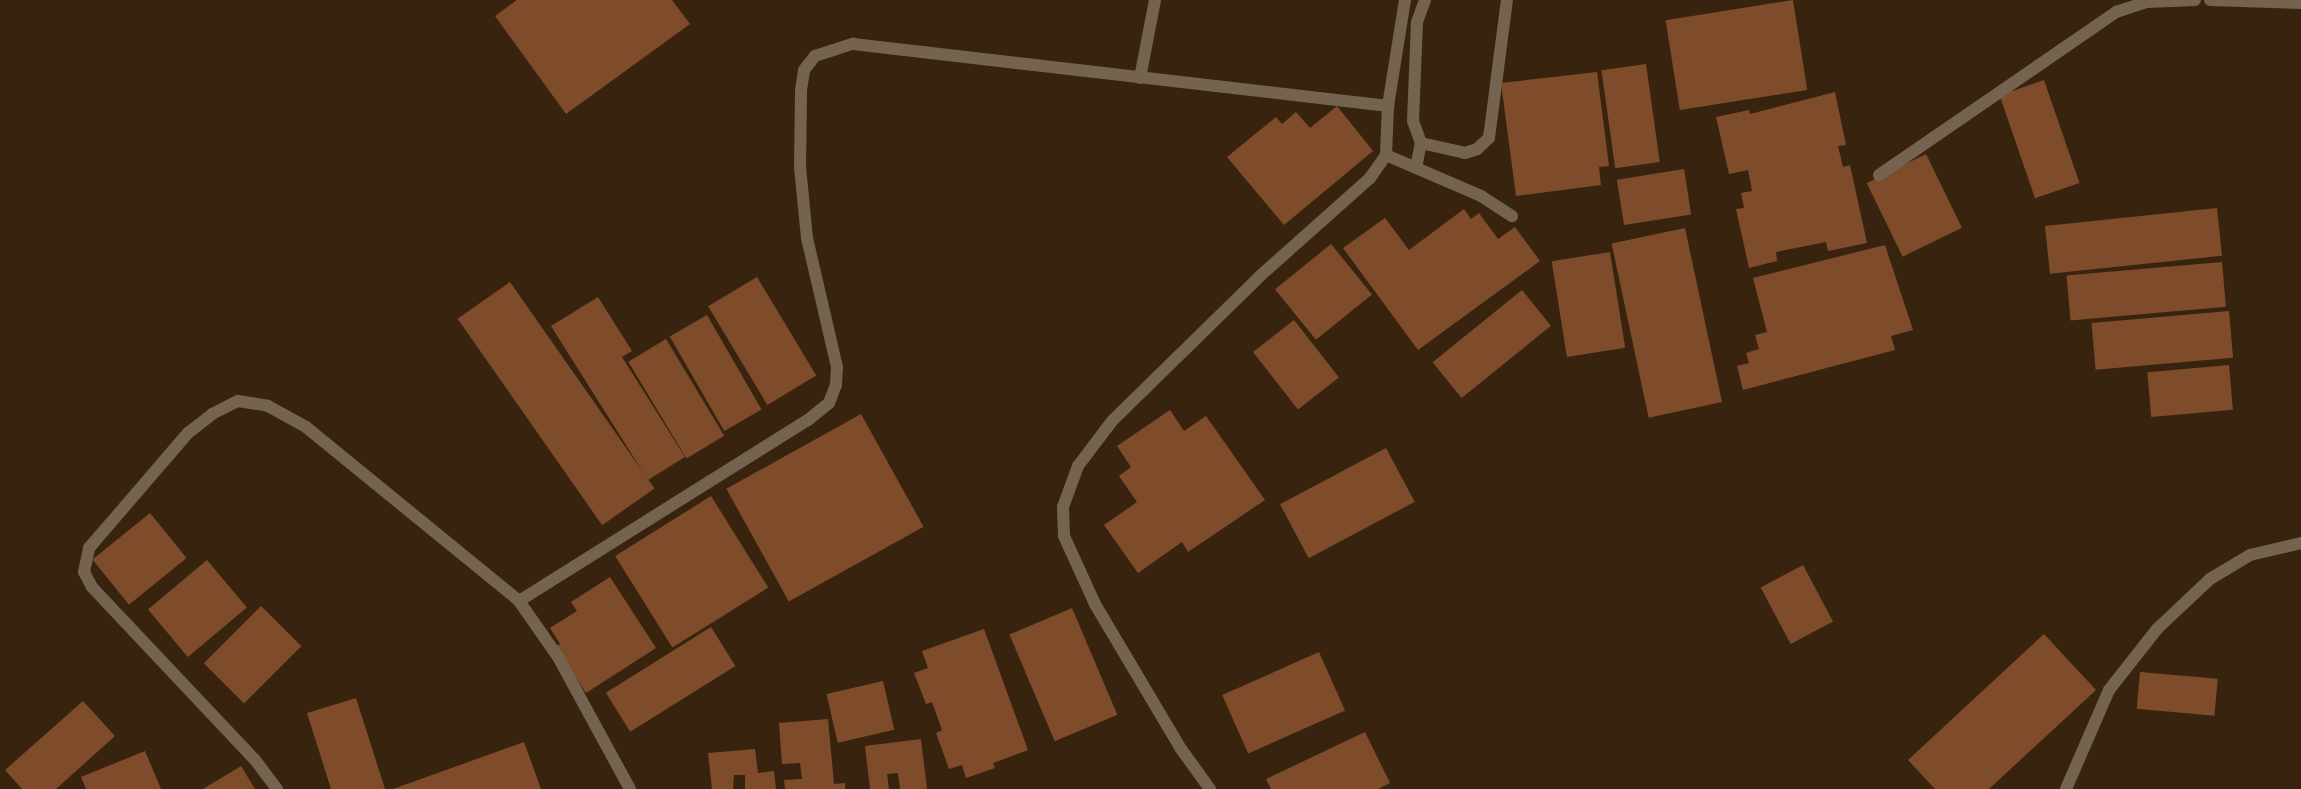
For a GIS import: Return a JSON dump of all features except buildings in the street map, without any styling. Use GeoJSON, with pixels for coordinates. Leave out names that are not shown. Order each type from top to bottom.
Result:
{"type":"FeatureCollection","features":[{"type":"Feature","properties":{"kind":"street"},"geometry":{"type":"LineString","coordinates":[[1140,78],[1156,0]]}},
{"type":"Feature","properties":{"kind":"street"},"geometry":{"type":"LineString","coordinates":[[1210,789],[1181,749],[1095,604],[1064,536],[1063,507],[1078,466],[1112,421],[1260,276],[1370,178],[1386,155],[1388,106],[1405,0]]}},
{"type":"Feature","properties":{"kind":"street"},"geometry":{"type":"LineString","coordinates":[[1416,168],[1421,143],[1413,121],[1418,22],[1425,0]]}},
{"type":"Feature","properties":{"kind":"street"},"geometry":{"type":"LineString","coordinates":[[1421,143],[1465,153],[1477,149],[1488,138],[1507,0]]}},
{"type":"Feature","properties":{"kind":"street"},"geometry":{"type":"LineString","coordinates":[[1879,175],[2116,12],[2146,2],[2195,0]]}},
{"type":"Feature","properties":{"kind":"street"},"geometry":{"type":"LineString","coordinates":[[2210,0],[2301,3]]}},
{"type":"Feature","properties":{"kind":"street"},"geometry":{"type":"LineString","coordinates":[[519,601],[792,430],[829,403],[836,385],[837,367],[807,238],[800,166],[801,90],[804,70],[815,56],[853,44],[1388,106]]}},
{"type":"Feature","properties":{"kind":"street"},"geometry":{"type":"LineString","coordinates":[[1386,155],[1481,196],[1512,216]]}},
{"type":"Feature","properties":{"kind":"street"},"geometry":{"type":"LineString","coordinates":[[276,789],[254,759],[92,587],[84,572],[89,548],[188,433],[212,414],[238,401],[268,406],[306,427],[519,601],[558,657],[630,789]]}},
{"type":"Feature","properties":{"kind":"street"},"geometry":{"type":"LineString","coordinates":[[2066,789],[2109,690],[2157,629],[2210,579],[2250,555],[2301,543]]}}]}
